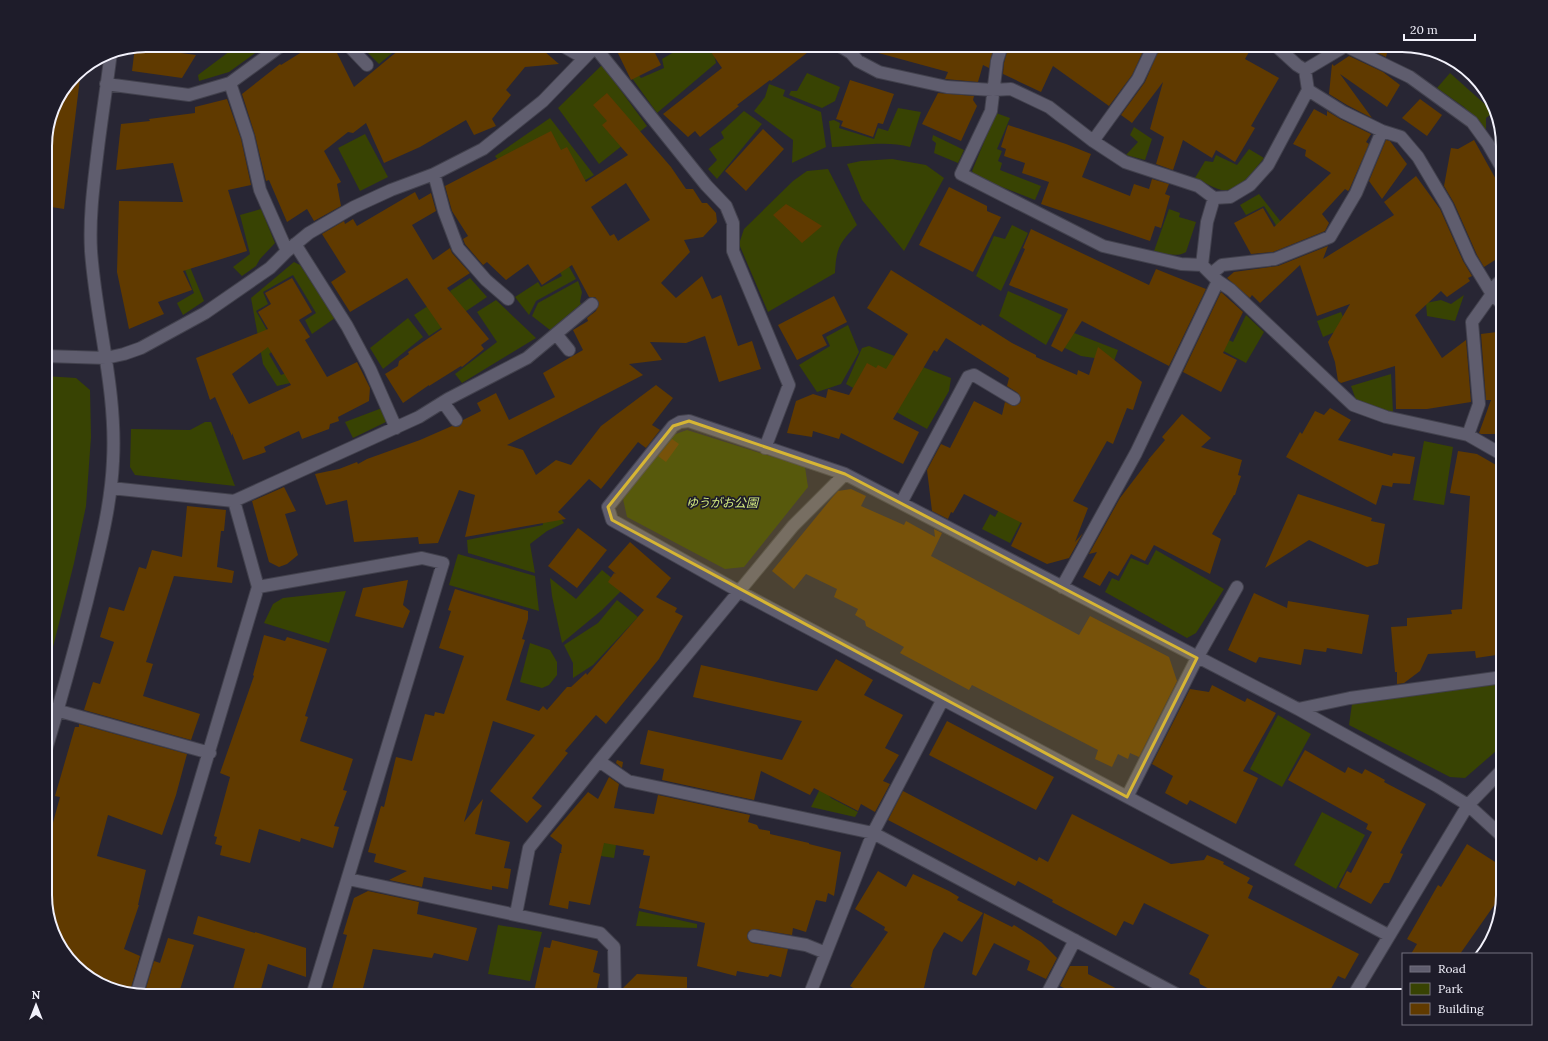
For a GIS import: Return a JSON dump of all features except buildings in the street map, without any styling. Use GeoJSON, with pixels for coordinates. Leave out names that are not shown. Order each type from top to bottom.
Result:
{"type":"FeatureCollection","features":[{"type":"Feature","properties":{"kind":"street"},"geometry":{"type":"LineString","coordinates":[[106,84],[189,95],[230,83],[272,52]]}},
{"type":"Feature","properties":{"kind":"street"},"geometry":{"type":"LineString","coordinates":[[355,52],[367,65]]}},
{"type":"Feature","properties":{"kind":"street"},"geometry":{"type":"LineString","coordinates":[[573,52],[584,58]]}},
{"type":"Feature","properties":{"kind":"street"},"geometry":{"type":"LineString","coordinates":[[52,356],[106,358],[124,354],[141,348],[205,313],[270,268],[291,247],[309,233],[354,207],[391,190],[434,174],[483,149],[543,101],[590,52]]}},
{"type":"Feature","properties":{"kind":"street"},"geometry":{"type":"LineString","coordinates":[[601,52],[701,179],[726,206],[733,223],[733,251],[790,385],[765,448]]}},
{"type":"Feature","properties":{"kind":"street"},"geometry":{"type":"LineString","coordinates":[[854,52],[858,61],[879,72],[947,87],[993,90],[1011,89],[1049,107],[1093,141],[1124,162],[1198,186],[1214,198],[1230,197],[1250,185],[1268,165],[1308,90],[1305,70],[1283,52]]}},
{"type":"Feature","properties":{"kind":"street"},"geometry":{"type":"LineString","coordinates":[[1000,52],[997,61],[991,111],[961,174],[1103,246],[1181,264],[1202,265],[1214,278],[1231,290],[1353,405],[1386,417],[1468,435],[1496,451]]}},
{"type":"Feature","properties":{"kind":"street"},"geometry":{"type":"LineString","coordinates":[[1093,141],[1138,79],[1151,52]]}},
{"type":"Feature","properties":{"kind":"street"},"geometry":{"type":"LineString","coordinates":[[1305,70],[1336,52]]}},
{"type":"Feature","properties":{"kind":"street"},"geometry":{"type":"LineString","coordinates":[[1358,52],[1410,77],[1467,118],[1472,122],[1496,158]]}},
{"type":"Feature","properties":{"kind":"street"},"geometry":{"type":"LineString","coordinates":[[52,730],[96,564],[111,488],[113,426],[110,383],[94,285],[91,249],[91,213],[94,179],[110,59]]}},
{"type":"Feature","properties":{"kind":"street"},"geometry":{"type":"LineString","coordinates":[[230,83],[248,137],[260,190],[291,247],[350,332],[370,369],[396,428]]}},
{"type":"Feature","properties":{"kind":"street"},"geometry":{"type":"LineString","coordinates":[[1308,90],[1344,112],[1382,132],[1401,137],[1418,157],[1447,206],[1470,258],[1492,294],[1496,298]]}},
{"type":"Feature","properties":{"kind":"street"},"geometry":{"type":"LineString","coordinates":[[1062,587],[1136,453],[1214,278],[1222,265],[1274,259],[1330,237],[1356,193],[1382,132]]}},
{"type":"Feature","properties":{"kind":"street"},"geometry":{"type":"LineString","coordinates":[[434,174],[444,211],[458,248],[486,280],[508,299]]}},
{"type":"Feature","properties":{"kind":"street"},"geometry":{"type":"LineString","coordinates":[[1202,265],[1207,222],[1214,198]]}},
{"type":"Feature","properties":{"kind":"street"},"geometry":{"type":"LineString","coordinates":[[1468,435],[1479,404],[1472,322],[1496,286]]}},
{"type":"Feature","properties":{"kind":"street"},"geometry":{"type":"LineString","coordinates":[[111,488],[234,501],[419,417],[443,402],[527,358],[592,304]]}},
{"type":"Feature","properties":{"kind":"street"},"geometry":{"type":"LineString","coordinates":[[556,334],[569,350]]}},
{"type":"Feature","properties":{"kind":"street"},"geometry":{"type":"LineString","coordinates":[[901,503],[968,377],[974,375],[1014,399]]}},
{"type":"Feature","properties":{"kind":"street"},"geometry":{"type":"LineString","coordinates":[[443,402],[456,420]]}},
{"type":"Feature","properties":{"kind":"street"},"geometry":{"type":"LineString","coordinates":[[1388,935],[740,592],[612,520],[608,507],[673,426],[680,422],[689,421],[845,474],[1197,658],[1298,709],[1437,786],[1468,805],[1496,831]]}},
{"type":"Feature","properties":{"kind":"street"},"geometry":{"type":"LineString","coordinates":[[516,914],[529,848],[793,526],[845,474]]}},
{"type":"Feature","properties":{"kind":"street"},"geometry":{"type":"LineString","coordinates":[[138,988],[210,753],[258,587],[234,501]]}},
{"type":"Feature","properties":{"kind":"street"},"geometry":{"type":"LineString","coordinates":[[258,587],[422,558],[443,563],[314,989]]}},
{"type":"Feature","properties":{"kind":"street"},"geometry":{"type":"LineString","coordinates":[[1127,797],[1197,658],[1237,587]]}},
{"type":"Feature","properties":{"kind":"street"},"geometry":{"type":"LineString","coordinates":[[1298,709],[1350,698],[1496,678]]}},
{"type":"Feature","properties":{"kind":"street"},"geometry":{"type":"LineString","coordinates":[[812,989],[873,833],[943,699]]}},
{"type":"Feature","properties":{"kind":"street"},"geometry":{"type":"LineString","coordinates":[[52,709],[210,753]]}},
{"type":"Feature","properties":{"kind":"street"},"geometry":{"type":"LineString","coordinates":[[599,761],[628,781],[873,833],[1167,989]]}},
{"type":"Feature","properties":{"kind":"street"},"geometry":{"type":"LineString","coordinates":[[1357,989],[1388,935],[1468,805],[1496,776]]}},
{"type":"Feature","properties":{"kind":"street"},"geometry":{"type":"LineString","coordinates":[[348,878],[600,933],[614,947],[615,989]]}},
{"type":"Feature","properties":{"kind":"street"},"geometry":{"type":"LineString","coordinates":[[754,936],[806,945],[826,953]]}},
{"type":"Feature","properties":{"kind":"street"},"geometry":{"type":"LineString","coordinates":[[1050,989],[1075,940]]}},
{"type":"Feature","properties":{"kind":"highlighted area"},"geometry":{"type":"Polygon","coordinates":[[[689,421],[845,474],[1197,658],[1127,797],[612,520],[608,507],[673,426],[689,421]]]}},
{"type":"Feature","properties":{"kind":"green space"},"geometry":{"type":"Polygon","coordinates":[[[229,52],[257,52],[229,72],[199,81],[198,75],[229,52]]]}},
{"type":"Feature","properties":{"kind":"green space"},"geometry":{"type":"Polygon","coordinates":[[[367,52],[393,52],[379,64],[367,52]]]}},
{"type":"Feature","properties":{"kind":"green space"},"geometry":{"type":"Polygon","coordinates":[[[674,52],[714,52],[716,63],[657,113],[629,74],[636,72],[641,78],[664,68],[662,59],[674,52]]]}},
{"type":"Feature","properties":{"kind":"green space"},"geometry":{"type":"Polygon","coordinates":[[[602,65],[647,126],[599,164],[558,108],[602,65]]]}},
{"type":"Feature","properties":{"kind":"green space"},"geometry":{"type":"Polygon","coordinates":[[[807,73],[840,87],[835,101],[822,108],[789,95],[791,91],[797,91],[807,73]]]}},
{"type":"Feature","properties":{"kind":"green space"},"geometry":{"type":"Polygon","coordinates":[[[1450,73],[1487,106],[1490,115],[1486,118],[1486,130],[1464,107],[1437,88],[1450,73]]]}},
{"type":"Feature","properties":{"kind":"green space"},"geometry":{"type":"Polygon","coordinates":[[[769,84],[785,90],[783,96],[821,112],[826,147],[792,163],[793,140],[754,111],[765,97],[769,84]]]}},
{"type":"Feature","properties":{"kind":"green space"},"geometry":{"type":"Polygon","coordinates":[[[898,108],[921,112],[910,147],[891,144],[871,144],[832,147],[829,121],[834,120],[840,123],[839,128],[874,139],[878,128],[888,131],[898,108]]]}},
{"type":"Feature","properties":{"kind":"green space"},"geometry":{"type":"Polygon","coordinates":[[[744,111],[762,124],[717,179],[708,169],[717,160],[709,149],[724,138],[721,132],[744,111]]]}},
{"type":"Feature","properties":{"kind":"green space"},"geometry":{"type":"Polygon","coordinates":[[[996,113],[1010,118],[997,149],[1002,151],[998,161],[1002,163],[1000,170],[1041,186],[1035,200],[976,177],[972,171],[996,113]]]}},
{"type":"Feature","properties":{"kind":"green space"},"geometry":{"type":"Polygon","coordinates":[[[550,118],[594,175],[535,209],[495,156],[550,118]]]}},
{"type":"Feature","properties":{"kind":"green space"},"geometry":{"type":"Polygon","coordinates":[[[1134,127],[1152,139],[1145,160],[1126,155],[1138,142],[1130,135],[1134,127]]]}},
{"type":"Feature","properties":{"kind":"green space"},"geometry":{"type":"Polygon","coordinates":[[[365,134],[388,177],[360,191],[338,148],[365,134]]]}},
{"type":"Feature","properties":{"kind":"green space"},"geometry":{"type":"Polygon","coordinates":[[[933,135],[964,150],[958,163],[934,153],[936,143],[932,140],[933,135]]]}},
{"type":"Feature","properties":{"kind":"green space"},"geometry":{"type":"Polygon","coordinates":[[[1249,149],[1264,158],[1250,175],[1238,186],[1232,189],[1218,189],[1195,178],[1205,161],[1213,162],[1216,155],[1237,165],[1249,149]]]}},
{"type":"Feature","properties":{"kind":"green space"},"geometry":{"type":"Polygon","coordinates":[[[892,159],[926,165],[944,178],[904,251],[862,200],[847,164],[861,161],[892,159]]]}},
{"type":"Feature","properties":{"kind":"green space"},"geometry":{"type":"Polygon","coordinates":[[[828,169],[857,225],[840,246],[836,257],[835,273],[768,312],[739,244],[744,229],[793,181],[807,171],[828,169]]]}},
{"type":"Feature","properties":{"kind":"green space"},"geometry":{"type":"Polygon","coordinates":[[[1259,194],[1285,227],[1279,230],[1264,206],[1246,215],[1240,205],[1259,194]]]}},
{"type":"Feature","properties":{"kind":"green space"},"geometry":{"type":"Polygon","coordinates":[[[261,209],[275,243],[260,259],[256,266],[242,276],[233,267],[250,254],[240,215],[261,209]]]}},
{"type":"Feature","properties":{"kind":"green space"},"geometry":{"type":"Polygon","coordinates":[[[1169,209],[1180,213],[1179,217],[1196,222],[1186,252],[1179,255],[1154,251],[1169,209]]]}},
{"type":"Feature","properties":{"kind":"green space"},"geometry":{"type":"Polygon","coordinates":[[[1012,225],[1028,233],[1001,291],[976,276],[994,236],[1005,239],[1012,225]]]}},
{"type":"Feature","properties":{"kind":"green space"},"geometry":{"type":"Polygon","coordinates":[[[180,243],[204,301],[183,315],[177,303],[194,293],[175,244],[180,243]]]}},
{"type":"Feature","properties":{"kind":"green space"},"geometry":{"type":"Polygon","coordinates":[[[294,262],[300,265],[335,318],[312,334],[305,320],[316,313],[293,275],[263,292],[268,304],[256,311],[277,348],[269,354],[281,375],[315,361],[321,376],[277,386],[263,364],[251,298],[294,262]]]}},
{"type":"Feature","properties":{"kind":"green space"},"geometry":{"type":"Polygon","coordinates":[[[567,263],[576,279],[536,301],[529,315],[515,297],[538,282],[541,287],[562,276],[558,268],[567,263]]]}},
{"type":"Feature","properties":{"kind":"green space"},"geometry":{"type":"Polygon","coordinates":[[[470,278],[487,297],[429,336],[414,315],[434,302],[453,298],[450,291],[470,278]]]}},
{"type":"Feature","properties":{"kind":"green space"},"geometry":{"type":"Polygon","coordinates":[[[578,281],[582,292],[581,304],[550,330],[532,316],[538,303],[578,281]]]}},
{"type":"Feature","properties":{"kind":"green space"},"geometry":{"type":"Polygon","coordinates":[[[1008,291],[1062,315],[1046,345],[999,316],[1008,291]]]}},
{"type":"Feature","properties":{"kind":"green space"},"geometry":{"type":"Polygon","coordinates":[[[1464,295],[1455,321],[1427,316],[1426,303],[1441,300],[1451,304],[1464,295]]]}},
{"type":"Feature","properties":{"kind":"green space"},"geometry":{"type":"Polygon","coordinates":[[[496,300],[536,338],[462,383],[455,374],[497,342],[477,312],[496,300]]]}},
{"type":"Feature","properties":{"kind":"green space"},"geometry":{"type":"Polygon","coordinates":[[[1341,312],[1347,327],[1323,337],[1317,321],[1341,312]]]}},
{"type":"Feature","properties":{"kind":"green space"},"geometry":{"type":"Polygon","coordinates":[[[1246,315],[1264,332],[1246,363],[1203,340],[1208,330],[1233,342],[1246,315]]]}},
{"type":"Feature","properties":{"kind":"green space"},"geometry":{"type":"Polygon","coordinates":[[[408,318],[423,337],[383,369],[370,348],[408,318]]]}},
{"type":"Feature","properties":{"kind":"green space"},"geometry":{"type":"Polygon","coordinates":[[[848,325],[859,352],[841,384],[817,392],[799,365],[830,346],[826,337],[848,325]]]}},
{"type":"Feature","properties":{"kind":"green space"},"geometry":{"type":"Polygon","coordinates":[[[1064,329],[1118,350],[1114,361],[1081,356],[1057,344],[1064,329]]]}},
{"type":"Feature","properties":{"kind":"green space"},"geometry":{"type":"Polygon","coordinates":[[[869,346],[951,378],[949,391],[927,429],[846,384],[862,348],[869,346]]]}},
{"type":"Feature","properties":{"kind":"green space"},"geometry":{"type":"Polygon","coordinates":[[[1391,374],[1393,412],[1366,406],[1356,400],[1351,386],[1391,374]]]}},
{"type":"Feature","properties":{"kind":"green space"},"geometry":{"type":"Polygon","coordinates":[[[52,376],[76,378],[90,390],[91,437],[86,506],[74,563],[52,651],[52,376]]]}},
{"type":"Feature","properties":{"kind":"green space"},"geometry":{"type":"Polygon","coordinates":[[[382,408],[388,421],[353,438],[345,422],[382,408]]]}},
{"type":"Feature","properties":{"kind":"green space"},"geometry":{"type":"Polygon","coordinates":[[[205,422],[211,422],[235,486],[135,475],[130,467],[131,429],[190,430],[205,422]]]}},
{"type":"Feature","properties":{"kind":"green space","name":"ゆうがお公園"},"geometry":{"type":"Polygon","coordinates":[[[687,430],[805,467],[808,487],[744,567],[725,569],[627,517],[623,499],[673,435],[687,430]]]}},
{"type":"Feature","properties":{"kind":"green space"},"geometry":{"type":"Polygon","coordinates":[[[1424,441],[1453,447],[1444,505],[1413,500],[1424,441]]]}},
{"type":"Feature","properties":{"kind":"green space"},"geometry":{"type":"Polygon","coordinates":[[[534,478],[564,523],[547,531],[530,544],[535,573],[468,553],[467,540],[543,525],[534,478]]]}},
{"type":"Feature","properties":{"kind":"green space"},"geometry":{"type":"Polygon","coordinates":[[[1001,506],[1026,512],[1010,543],[982,529],[990,514],[995,517],[1001,506]]]}},
{"type":"Feature","properties":{"kind":"green space"},"geometry":{"type":"Polygon","coordinates":[[[1156,550],[1224,589],[1196,633],[1187,638],[1105,592],[1112,578],[1119,581],[1131,558],[1148,565],[1156,550]]]}},
{"type":"Feature","properties":{"kind":"green space"},"geometry":{"type":"Polygon","coordinates":[[[458,554],[535,576],[539,611],[449,585],[458,554]]]}},
{"type":"Feature","properties":{"kind":"green space"},"geometry":{"type":"Polygon","coordinates":[[[602,570],[624,588],[602,610],[562,643],[552,596],[550,578],[576,599],[602,570]]]}},
{"type":"Feature","properties":{"kind":"green space"},"geometry":{"type":"Polygon","coordinates":[[[346,591],[329,643],[264,623],[273,604],[283,598],[346,591]]]}},
{"type":"Feature","properties":{"kind":"green space"},"geometry":{"type":"Polygon","coordinates":[[[617,600],[638,617],[593,665],[573,678],[573,663],[564,645],[598,623],[617,600]]]}},
{"type":"Feature","properties":{"kind":"green space"},"geometry":{"type":"Polygon","coordinates":[[[530,643],[550,650],[557,662],[557,675],[549,685],[542,688],[520,682],[530,643]]]}},
{"type":"Feature","properties":{"kind":"green space"},"geometry":{"type":"Polygon","coordinates":[[[1496,682],[1496,751],[1465,778],[1450,777],[1349,725],[1352,704],[1496,682]]]}},
{"type":"Feature","properties":{"kind":"green space"},"geometry":{"type":"Polygon","coordinates":[[[1278,715],[1311,734],[1282,787],[1250,769],[1278,715]]]}},
{"type":"Feature","properties":{"kind":"green space"},"geometry":{"type":"Polygon","coordinates":[[[821,787],[831,798],[858,812],[855,817],[811,807],[821,787]]]}},
{"type":"Feature","properties":{"kind":"green space"},"geometry":{"type":"Polygon","coordinates":[[[1322,812],[1365,835],[1336,889],[1294,865],[1322,812]]]}},
{"type":"Feature","properties":{"kind":"green space"},"geometry":{"type":"Polygon","coordinates":[[[617,839],[614,858],[574,852],[617,839]]]}},
{"type":"Feature","properties":{"kind":"green space"},"geometry":{"type":"Polygon","coordinates":[[[639,911],[697,924],[697,928],[636,926],[639,911]]]}},
{"type":"Feature","properties":{"kind":"green space"},"geometry":{"type":"Polygon","coordinates":[[[498,925],[542,932],[530,981],[488,974],[498,925]]]}}]}
